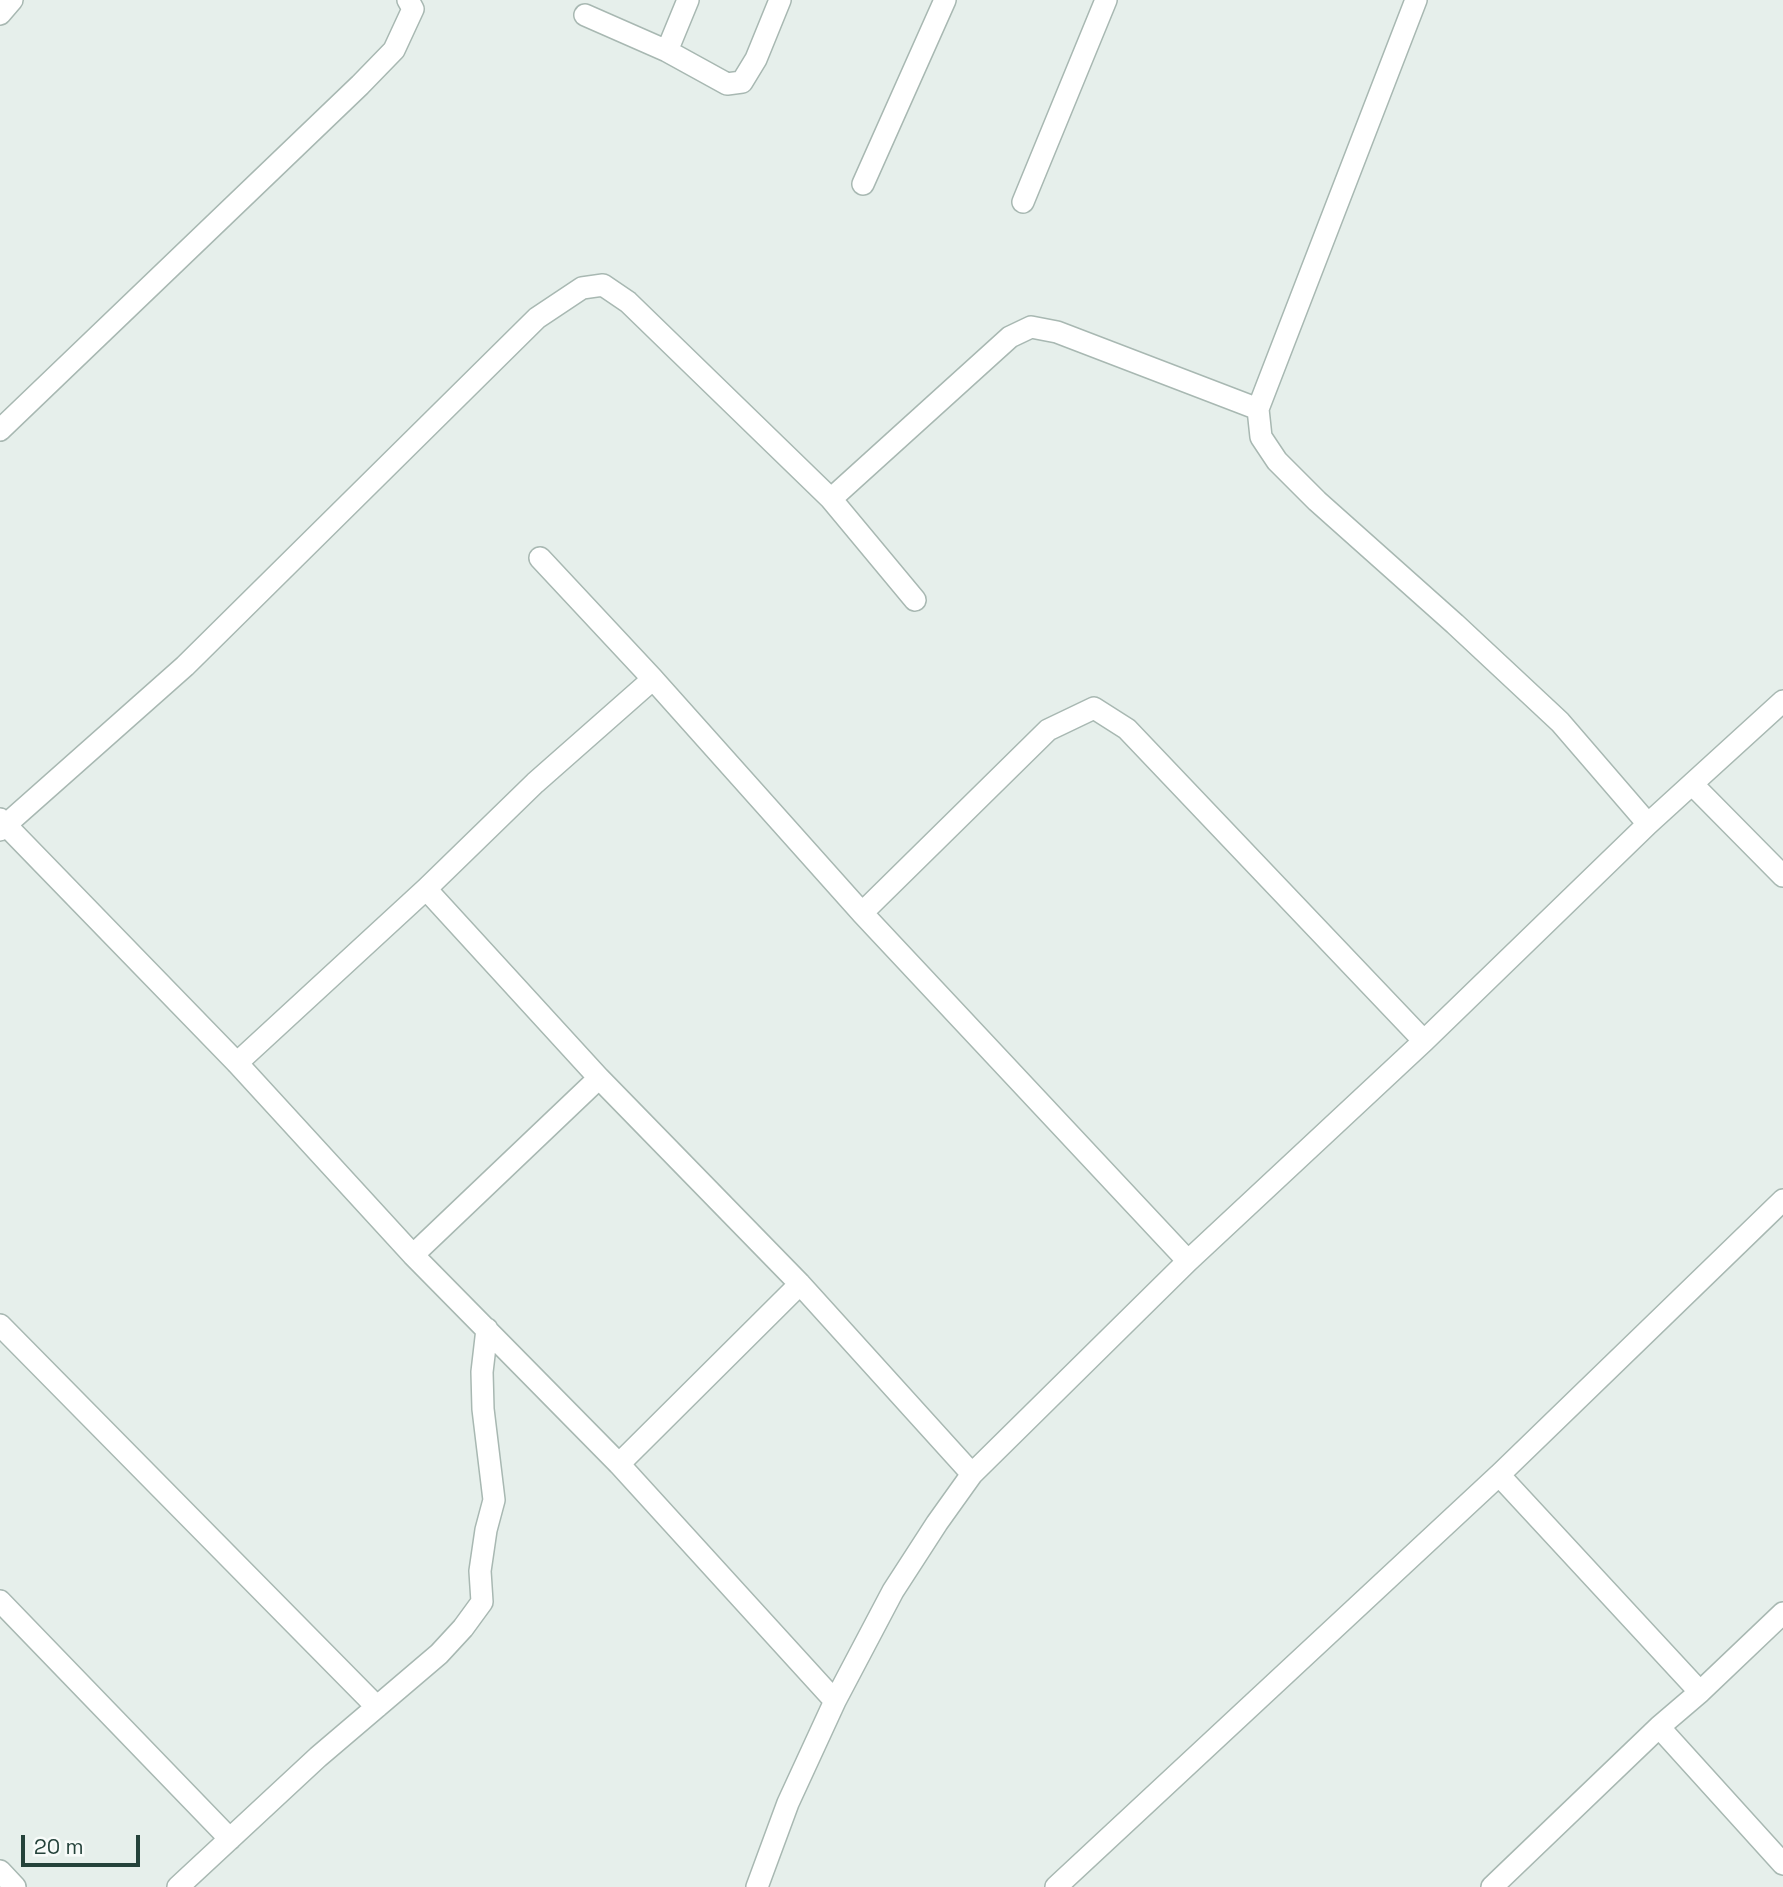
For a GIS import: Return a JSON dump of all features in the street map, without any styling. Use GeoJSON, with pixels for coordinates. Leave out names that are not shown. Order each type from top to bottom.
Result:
{"type":"FeatureCollection","features":[{"type":"Feature","properties":{"kind":"street"},"geometry":{"type":"LineString","coordinates":[[0,14],[12,0]]}},
{"type":"Feature","properties":{"kind":"street"},"geometry":{"type":"LineString","coordinates":[[0,430],[386,59],[394,50],[413,9],[408,0]]}},
{"type":"Feature","properties":{"kind":"street"},"geometry":{"type":"LineString","coordinates":[[667,51],[688,0]]}},
{"type":"Feature","properties":{"kind":"street"},"geometry":{"type":"LineString","coordinates":[[585,15],[667,51],[727,83],[742,82],[756,59],[780,0]]}},
{"type":"Feature","properties":{"kind":"street"},"geometry":{"type":"LineString","coordinates":[[863,184],[945,0]]}},
{"type":"Feature","properties":{"kind":"street"},"geometry":{"type":"LineString","coordinates":[[1023,202],[1106,0]]}},
{"type":"Feature","properties":{"kind":"street"},"geometry":{"type":"LineString","coordinates":[[1416,0],[1258,409],[1261,437],[1277,461],[1317,501],[1560,722],[1648,824]]}},
{"type":"Feature","properties":{"kind":"street"},"geometry":{"type":"LineString","coordinates":[[835,1701],[619,1464],[413,1255],[237,1063],[2,825],[186,666],[537,318],[582,288],[603,285],[628,302],[831,499],[915,600]]}},
{"type":"Feature","properties":{"kind":"street"},"geometry":{"type":"LineString","coordinates":[[831,499],[1010,337],[1031,327],[1056,332],[1258,409]]}},
{"type":"Feature","properties":{"kind":"street"},"geometry":{"type":"LineString","coordinates":[[540,558],[653,679],[862,914],[1188,1261]]}},
{"type":"Feature","properties":{"kind":"street"},"geometry":{"type":"LineString","coordinates":[[237,1063],[426,889],[535,783],[653,679]]}},
{"type":"Feature","properties":{"kind":"street"},"geometry":{"type":"LineString","coordinates":[[757,1887],[788,1803],[835,1701],[893,1591],[937,1522],[972,1474],[1188,1261],[1424,1041],[1648,824],[1783,701]]}},
{"type":"Feature","properties":{"kind":"street"},"geometry":{"type":"LineString","coordinates":[[862,914],[1048,730],[1094,708],[1127,729],[1424,1041]]}},
{"type":"Feature","properties":{"kind":"street"},"geometry":{"type":"LineString","coordinates":[[1693,785],[1783,876]]}},
{"type":"Feature","properties":{"kind":"street"},"geometry":{"type":"LineString","coordinates":[[426,889],[599,1078],[800,1284],[972,1474]]}},
{"type":"Feature","properties":{"kind":"street"},"geometry":{"type":"LineString","coordinates":[[413,1255],[599,1078]]}},
{"type":"Feature","properties":{"kind":"street"},"geometry":{"type":"LineString","coordinates":[[1056,1887],[1499,1475],[1783,1200]]}},
{"type":"Feature","properties":{"kind":"street"},"geometry":{"type":"LineString","coordinates":[[619,1464],[800,1284]]}},
{"type":"Feature","properties":{"kind":"street"},"geometry":{"type":"LineString","coordinates":[[0,1325],[377,1707]]}},
{"type":"Feature","properties":{"kind":"street"},"geometry":{"type":"LineString","coordinates":[[178,1887],[318,1757],[439,1654],[464,1628],[482,1602],[480,1572],[486,1530],[494,1500],[483,1409],[482,1373],[487,1329]]}},
{"type":"Feature","properties":{"kind":"street"},"geometry":{"type":"LineString","coordinates":[[1499,1475],[1700,1692]]}},
{"type":"Feature","properties":{"kind":"street"},"geometry":{"type":"LineString","coordinates":[[0,1601],[230,1839]]}},
{"type":"Feature","properties":{"kind":"street"},"geometry":{"type":"LineString","coordinates":[[1492,1887],[1783,1613]]}},
{"type":"Feature","properties":{"kind":"street"},"geometry":{"type":"LineString","coordinates":[[1659,1727],[1783,1864]]}},
{"type":"Feature","properties":{"kind":"street"},"geometry":{"type":"LineString","coordinates":[[0,1871],[15,1887]]}}]}
